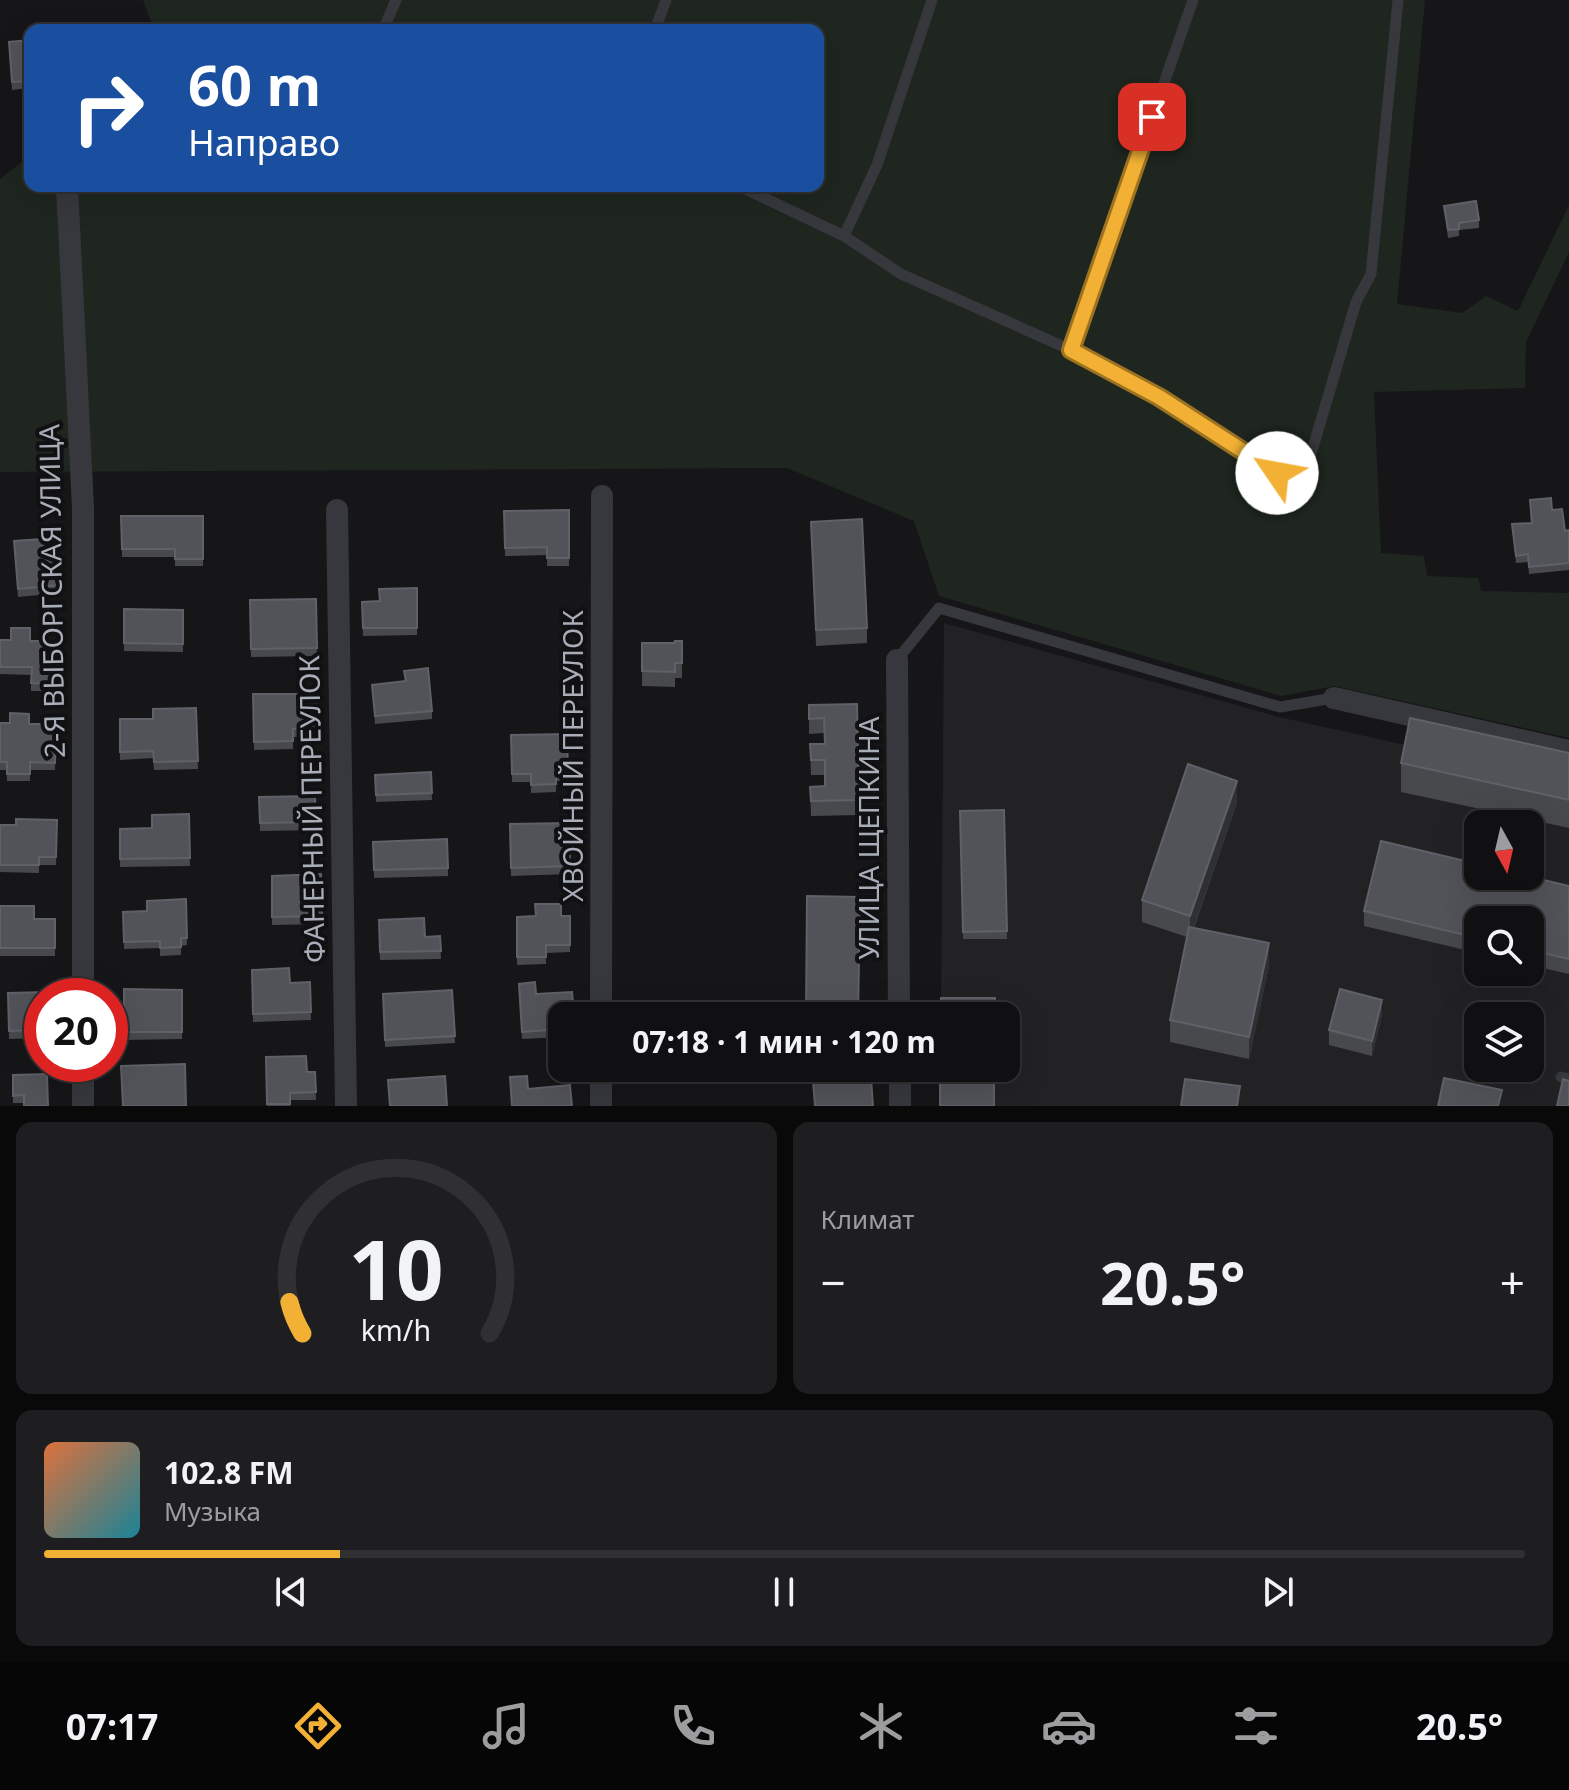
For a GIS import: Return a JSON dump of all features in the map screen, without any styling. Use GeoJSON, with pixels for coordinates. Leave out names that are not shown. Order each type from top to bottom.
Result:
{"type":"FeatureCollection","features":[{"type":"Feature","properties":{"kind":"street","name":"2-Я ВЫБОРГСКАЯ УЛИЦА"},"geometry":{"type":"LineString","coordinates":[[67,192],[83,508],[83,978]]}},
{"type":"Feature","properties":{"kind":"street","name":"ХВОЙНЫЙ ПЕРЕУЛОК"},"geometry":{"type":"LineString","coordinates":[[601,1002],[602,496]]}},
{"type":"Feature","properties":{"kind":"street","name":"ФАНЕРНЫЙ ПЕРЕУЛОК"},"geometry":{"type":"LineString","coordinates":[[337,510],[346,1106]]}},
{"type":"Feature","properties":{"kind":"street","name":"УЛИЦА ЩЕПКИНА"},"geometry":{"type":"LineString","coordinates":[[897,660],[899,1002]]}},
{"type":"Feature","properties":{"kind":"street"},"geometry":{"type":"LineString","coordinates":[[1334,698],[1569,751]]}},
{"type":"Feature","properties":{"kind":"street"},"geometry":{"type":"LineString","coordinates":[[83,1082],[83,1106]]}},
{"type":"Feature","properties":{"kind":"street"},"geometry":{"type":"LineString","coordinates":[[601,1082],[601,1106]]}},
{"type":"Feature","properties":{"kind":"street"},"geometry":{"type":"LineString","coordinates":[[900,1082],[900,1106]]}},
{"type":"Feature","properties":{"kind":"lane"},"geometry":{"type":"LineString","coordinates":[[386,24],[396,0]]}},
{"type":"Feature","properties":{"kind":"lane"},"geometry":{"type":"LineString","coordinates":[[657,24],[666,0]]}},
{"type":"Feature","properties":{"kind":"lane"},"geometry":{"type":"LineString","coordinates":[[844,236],[877,165],[932,0]]}},
{"type":"Feature","properties":{"kind":"lane"},"geometry":{"type":"LineString","coordinates":[[1071,350],[1193,0]]}},
{"type":"Feature","properties":{"kind":"lane"},"geometry":{"type":"LineString","coordinates":[[752,192],[844,236],[901,274],[1071,350],[1159,397],[1301,488],[1356,302],[1371,274],[1398,0]]}},
{"type":"Feature","properties":{"kind":"lane"},"geometry":{"type":"LineString","coordinates":[[897,660],[939,608],[1280,707],[1334,698]]}},
{"type":"Feature","properties":{"kind":"shaded area"},"geometry":{"type":"Polygon","coordinates":[[[143,0],[1425,0],[1397,304],[1462,313],[1486,296],[1518,311],[1569,205],[1569,252],[1526,342],[1525,388],[1374,392],[1381,553],[1424,556],[1427,576],[1478,578],[1481,591],[1569,593],[1569,738],[1335,686],[1281,696],[939,596],[914,521],[787,468],[0,472],[0,179],[24,161],[24,192],[824,192],[824,24],[152,24],[143,0]]]}},
{"type":"Feature","properties":{"kind":"shaded area"},"geometry":{"type":"Polygon","coordinates":[[[944,623],[1279,717],[1569,781],[1569,1106],[940,1106],[940,1082],[1020,1082],[1020,1002],[941,1002],[944,623]]]}},
{"type":"Feature","properties":{"kind":"building"},"geometry":{"type":"Polygon","coordinates":[[[24,41],[24,81],[12,82],[9,42],[24,41]]]}},
{"type":"Feature","properties":{"kind":"building"},"geometry":{"type":"Polygon","coordinates":[[[1476,201],[1479,220],[1459,223],[1459,229],[1448,230],[1444,206],[1476,201]]]}},
{"type":"Feature","properties":{"kind":"building"},"geometry":{"type":"Polygon","coordinates":[[[1551,498],[1552,510],[1562,509],[1565,531],[1569,530],[1569,563],[1529,567],[1528,554],[1516,556],[1512,524],[1532,523],[1530,500],[1551,498]]]}},
{"type":"Feature","properties":{"kind":"building"},"geometry":{"type":"Polygon","coordinates":[[[569,510],[569,558],[547,558],[547,547],[505,548],[504,511],[569,510]]]}},
{"type":"Feature","properties":{"kind":"building"},"geometry":{"type":"Polygon","coordinates":[[[121,516],[203,516],[203,559],[175,559],[175,549],[122,549],[121,516]]]}},
{"type":"Feature","properties":{"kind":"building"},"geometry":{"type":"Polygon","coordinates":[[[862,519],[867,628],[816,630],[811,522],[862,519]]]}},
{"type":"Feature","properties":{"kind":"building"},"geometry":{"type":"Polygon","coordinates":[[[56,538],[60,585],[18,589],[14,541],[56,538]]]}},
{"type":"Feature","properties":{"kind":"building"},"geometry":{"type":"Polygon","coordinates":[[[417,588],[417,628],[363,628],[362,602],[380,601],[379,589],[417,588]]]}},
{"type":"Feature","properties":{"kind":"building"},"geometry":{"type":"Polygon","coordinates":[[[316,599],[317,648],[251,649],[250,600],[316,599]]]}},
{"type":"Feature","properties":{"kind":"building"},"geometry":{"type":"Polygon","coordinates":[[[124,609],[183,610],[183,644],[124,643],[124,609]]]}},
{"type":"Feature","properties":{"kind":"building"},"geometry":{"type":"Polygon","coordinates":[[[11,628],[30,628],[30,641],[59,641],[58,684],[31,683],[32,667],[0,667],[0,640],[11,640],[11,628]]]}},
{"type":"Feature","properties":{"kind":"building"},"geometry":{"type":"Polygon","coordinates":[[[682,641],[682,663],[675,663],[675,672],[642,671],[642,643],[682,641]]]}},
{"type":"Feature","properties":{"kind":"building"},"geometry":{"type":"Polygon","coordinates":[[[428,668],[432,711],[375,716],[372,685],[406,681],[404,671],[428,668]]]}},
{"type":"Feature","properties":{"kind":"building"},"geometry":{"type":"Polygon","coordinates":[[[253,694],[305,694],[305,700],[317,700],[317,729],[293,729],[293,741],[254,742],[253,694]]]}},
{"type":"Feature","properties":{"kind":"building"},"geometry":{"type":"Polygon","coordinates":[[[857,704],[859,800],[811,801],[810,787],[825,786],[825,760],[811,760],[810,744],[825,744],[824,718],[809,719],[809,705],[857,704]]]}},
{"type":"Feature","properties":{"kind":"building"},"geometry":{"type":"Polygon","coordinates":[[[196,708],[198,761],[154,762],[153,751],[120,752],[120,719],[153,719],[153,709],[196,708]]]}},
{"type":"Feature","properties":{"kind":"building"},"geometry":{"type":"Polygon","coordinates":[[[10,713],[29,714],[29,724],[56,724],[55,763],[30,762],[30,774],[7,774],[7,762],[0,762],[0,723],[10,723],[10,713]]]}},
{"type":"Feature","properties":{"kind":"building"},"geometry":{"type":"Polygon","coordinates":[[[1410,718],[1569,753],[1569,800],[1401,763],[1410,718]]]}},
{"type":"Feature","properties":{"kind":"building"},"geometry":{"type":"Polygon","coordinates":[[[567,734],[568,773],[556,774],[556,784],[531,785],[531,774],[512,774],[511,735],[567,734]]]}},
{"type":"Feature","properties":{"kind":"building"},"geometry":{"type":"Polygon","coordinates":[[[1188,764],[1237,781],[1190,916],[1142,900],[1188,764]]]}},
{"type":"Feature","properties":{"kind":"building"},"geometry":{"type":"Polygon","coordinates":[[[431,772],[432,793],[376,795],[375,775],[431,772]]]}},
{"type":"Feature","properties":{"kind":"building"},"geometry":{"type":"Polygon","coordinates":[[[315,796],[316,822],[260,823],[259,797],[315,796]]]}},
{"type":"Feature","properties":{"kind":"building"},"geometry":{"type":"Polygon","coordinates":[[[1004,810],[1007,931],[963,932],[960,811],[1004,810]]]}},
{"type":"Feature","properties":{"kind":"building"},"geometry":{"type":"Polygon","coordinates":[[[189,814],[190,858],[120,859],[120,829],[152,828],[152,815],[189,814]]]}},
{"type":"Feature","properties":{"kind":"building"},"geometry":{"type":"Polygon","coordinates":[[[16,819],[57,820],[56,857],[39,857],[39,865],[0,865],[0,825],[16,825],[16,819]]]}},
{"type":"Feature","properties":{"kind":"building"},"geometry":{"type":"Polygon","coordinates":[[[569,823],[570,866],[511,868],[510,824],[569,823]]]}},
{"type":"Feature","properties":{"kind":"building"},"geometry":{"type":"Polygon","coordinates":[[[447,839],[448,868],[374,870],[373,842],[447,839]]]}},
{"type":"Feature","properties":{"kind":"building"},"geometry":{"type":"Polygon","coordinates":[[[1381,841],[1464,861],[1464,890],[1544,890],[1544,880],[1569,886],[1569,959],[1544,953],[1544,906],[1464,906],[1464,935],[1364,911],[1381,841]]]}},
{"type":"Feature","properties":{"kind":"building"},"geometry":{"type":"Polygon","coordinates":[[[321,874],[322,916],[272,917],[272,876],[321,874]]]}},
{"type":"Feature","properties":{"kind":"building"},"geometry":{"type":"Polygon","coordinates":[[[807,896],[860,897],[858,1002],[806,1002],[807,896]]]}},
{"type":"Feature","properties":{"kind":"building"},"geometry":{"type":"Polygon","coordinates":[[[186,899],[187,938],[181,938],[181,947],[160,948],[160,941],[124,942],[123,912],[147,911],[147,901],[186,899]]]}},
{"type":"Feature","properties":{"kind":"building"},"geometry":{"type":"Polygon","coordinates":[[[535,904],[561,904],[561,916],[570,916],[570,945],[546,945],[546,957],[517,957],[517,917],[536,916],[535,904]]]}},
{"type":"Feature","properties":{"kind":"building"},"geometry":{"type":"Polygon","coordinates":[[[0,906],[34,906],[34,919],[55,919],[55,948],[0,948],[0,906]]]}},
{"type":"Feature","properties":{"kind":"building"},"geometry":{"type":"Polygon","coordinates":[[[424,918],[425,937],[440,936],[441,951],[380,952],[379,920],[424,918]]]}},
{"type":"Feature","properties":{"kind":"building"},"geometry":{"type":"Polygon","coordinates":[[[1189,927],[1269,943],[1249,1037],[1170,1020],[1189,927]]]}},
{"type":"Feature","properties":{"kind":"building"},"geometry":{"type":"Polygon","coordinates":[[[289,968],[290,983],[310,982],[311,1012],[253,1014],[252,970],[289,968]]]}},
{"type":"Feature","properties":{"kind":"building"},"geometry":{"type":"Polygon","coordinates":[[[535,982],[536,994],[572,992],[573,1002],[548,1002],[548,1030],[522,1032],[519,984],[535,982]]]}},
{"type":"Feature","properties":{"kind":"building"},"geometry":{"type":"Polygon","coordinates":[[[128,989],[182,990],[182,1032],[128,1032],[128,989]]]}},
{"type":"Feature","properties":{"kind":"building"},"geometry":{"type":"Polygon","coordinates":[[[1340,989],[1382,1000],[1372,1041],[1329,1030],[1340,989]]]}},
{"type":"Feature","properties":{"kind":"building"},"geometry":{"type":"Polygon","coordinates":[[[452,990],[455,1036],[385,1040],[383,994],[452,990]]]}},
{"type":"Feature","properties":{"kind":"building"},"geometry":{"type":"Polygon","coordinates":[[[8,993],[24,993],[24,1031],[9,1031],[8,993]]]}},
{"type":"Feature","properties":{"kind":"building"},"geometry":{"type":"Polygon","coordinates":[[[941,998],[995,998],[995,1002],[941,1002],[941,998]]]}},
{"type":"Feature","properties":{"kind":"building"},"geometry":{"type":"Polygon","coordinates":[[[306,1056],[307,1072],[315,1072],[316,1092],[290,1093],[290,1104],[267,1104],[266,1057],[306,1056]]]}},
{"type":"Feature","properties":{"kind":"building"},"geometry":{"type":"Polygon","coordinates":[[[185,1064],[186,1106],[123,1106],[122,1082],[128,1082],[128,1066],[185,1064]]]}},
{"type":"Feature","properties":{"kind":"building"},"geometry":{"type":"Polygon","coordinates":[[[13,1075],[24,1075],[24,1082],[47,1082],[48,1106],[24,1106],[24,1095],[13,1096],[13,1075]]]}},
{"type":"Feature","properties":{"kind":"building"},"geometry":{"type":"Polygon","coordinates":[[[445,1076],[447,1106],[390,1106],[388,1080],[445,1076]]]}},
{"type":"Feature","properties":{"kind":"building"},"geometry":{"type":"Polygon","coordinates":[[[527,1076],[528,1089],[570,1085],[572,1106],[512,1106],[510,1077],[527,1076]]]}},
{"type":"Feature","properties":{"kind":"building"},"geometry":{"type":"Polygon","coordinates":[[[1444,1078],[1502,1090],[1498,1106],[1438,1106],[1444,1078]]]}},
{"type":"Feature","properties":{"kind":"building"},"geometry":{"type":"Polygon","coordinates":[[[1185,1079],[1240,1086],[1237,1106],[1181,1106],[1185,1079]]]}},
{"type":"Feature","properties":{"kind":"building"},"geometry":{"type":"Polygon","coordinates":[[[1563,1079],[1569,1081],[1569,1106],[1557,1106],[1563,1079]]]}},
{"type":"Feature","properties":{"kind":"building"},"geometry":{"type":"Polygon","coordinates":[[[813,1082],[871,1082],[873,1106],[815,1106],[813,1082]]]}},
{"type":"Feature","properties":{"kind":"building"},"geometry":{"type":"Polygon","coordinates":[[[940,1082],[994,1082],[994,1106],[940,1106],[940,1082]]]}},
{"type":"Feature","properties":{"kind":"route"},"geometry":{"type":"LineString","coordinates":[[1152,117],[1071,350],[1159,397],[1277,473]]}}]}
